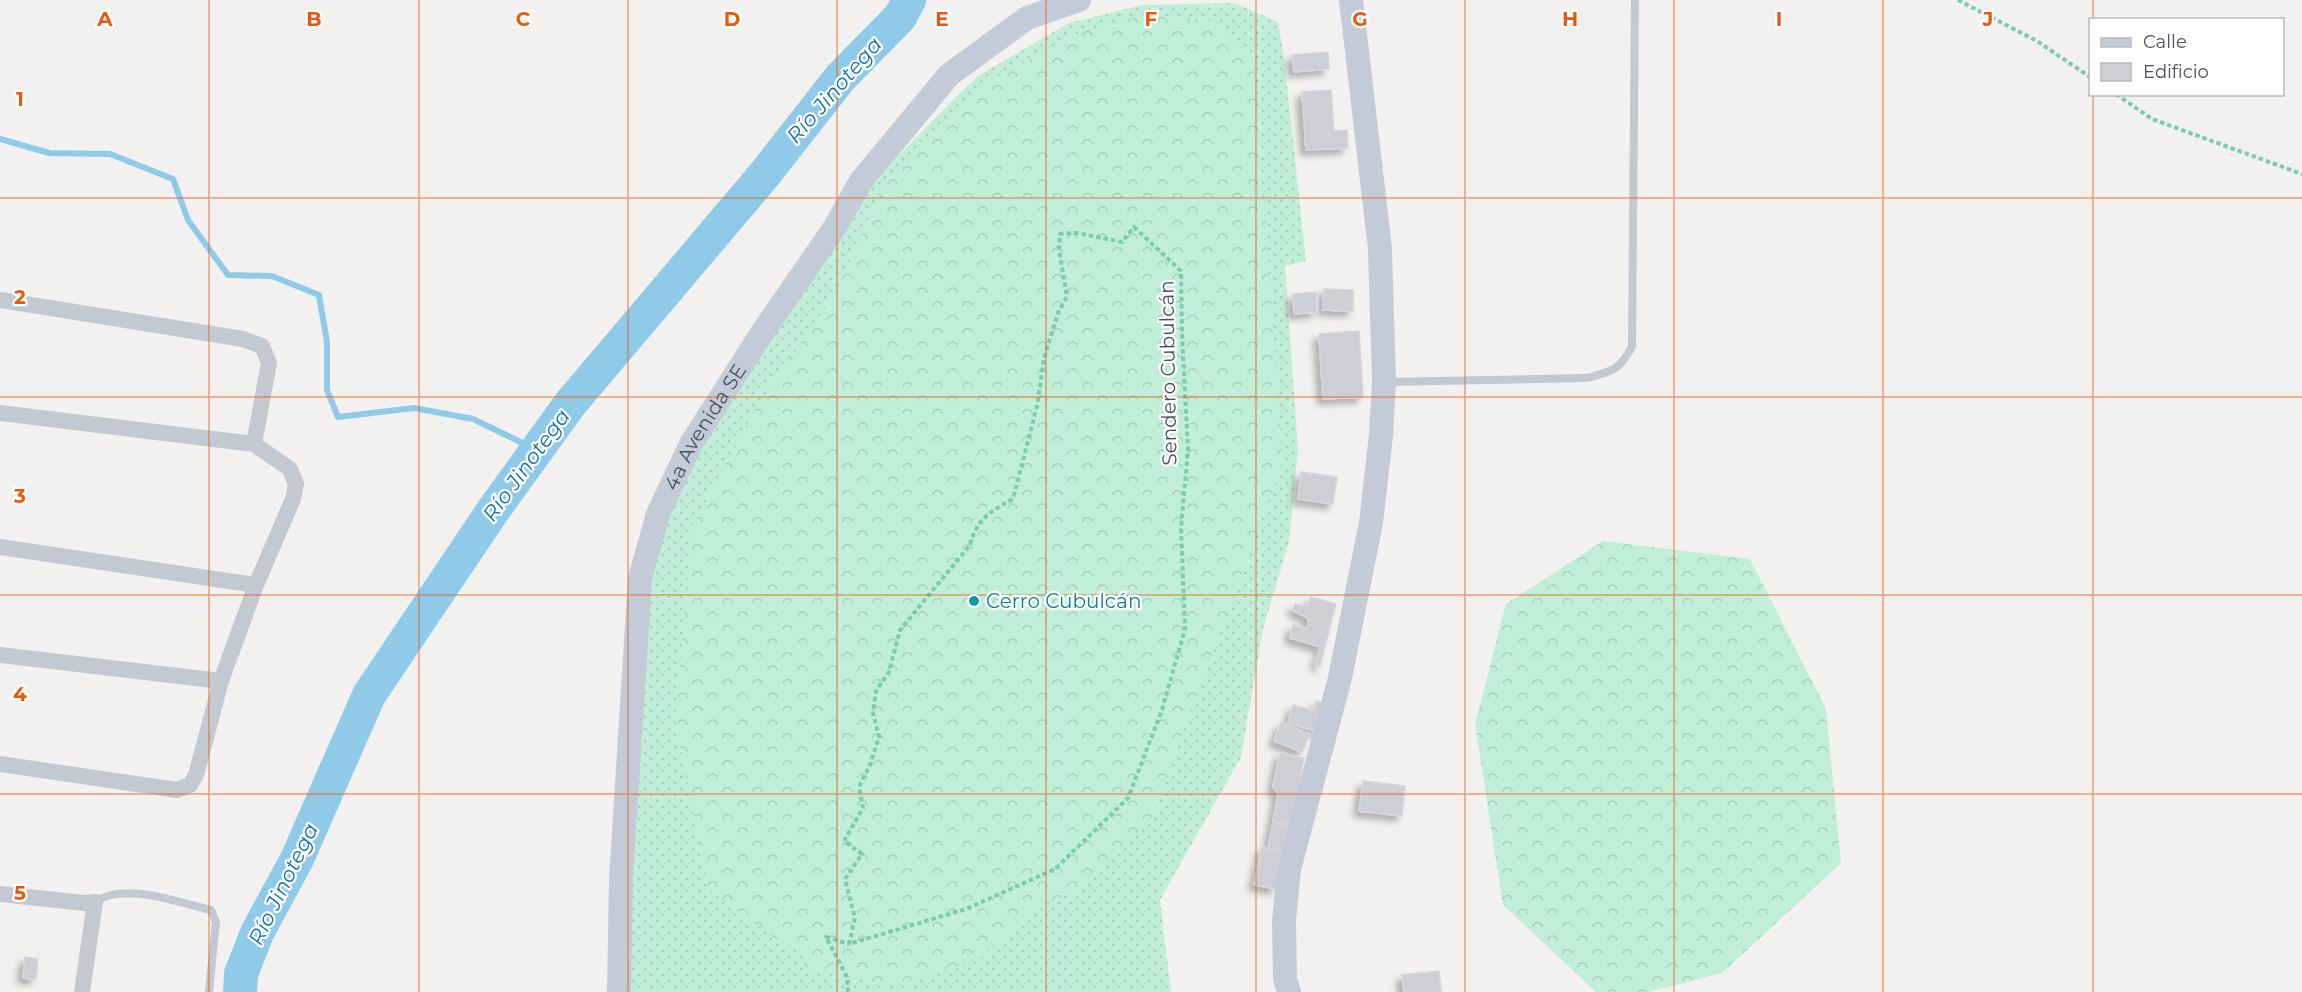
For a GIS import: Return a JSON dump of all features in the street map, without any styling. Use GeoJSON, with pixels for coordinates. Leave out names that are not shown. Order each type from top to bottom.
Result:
{"type":"FeatureCollection","features":[{"type":"Feature","properties":{"kind":"street","name":"4a Avenida SE"},"geometry":{"type":"LineString","coordinates":[[619,992],[621,879],[640,578],[658,514],[667,494],[691,444],[762,333],[835,227],[861,180],[949,75],[1028,18],[1079,0]]}},
{"type":"Feature","properties":{"kind":"street"},"geometry":{"type":"LineString","coordinates":[[1289,992],[1285,979],[1284,921],[1289,869],[1340,678],[1371,522],[1381,435],[1384,382],[1380,249],[1352,0],[1337,0]]}},
{"type":"Feature","properties":{"kind":"street"},"geometry":{"type":"LineString","coordinates":[[0,300],[243,339],[262,346],[269,363],[254,444]]}},
{"type":"Feature","properties":{"kind":"street"},"geometry":{"type":"LineString","coordinates":[[0,413],[254,444],[290,469],[296,484],[293,499],[256,585],[221,681],[196,775],[190,785],[177,790],[0,764]]}},
{"type":"Feature","properties":{"kind":"street"},"geometry":{"type":"LineString","coordinates":[[0,547],[256,585]]}},
{"type":"Feature","properties":{"kind":"street"},"geometry":{"type":"LineString","coordinates":[[0,655],[221,681]]}},
{"type":"Feature","properties":{"kind":"street"},"geometry":{"type":"LineString","coordinates":[[0,894],[84,903],[95,902],[81,992]]}},
{"type":"Feature","properties":{"kind":"lane"},"geometry":{"type":"LineString","coordinates":[[1384,382],[1587,378],[1605,373],[1622,364],[1632,347],[1635,0]]}},
{"type":"Feature","properties":{"kind":"lane"},"geometry":{"type":"LineString","coordinates":[[95,902],[113,893],[138,893],[211,910],[216,922],[208,992]]}},
{"type":"Feature","properties":{"kind":"path"},"geometry":{"type":"LineString","coordinates":[[1958,0],[2037,41],[2089,76]]}},
{"type":"Feature","properties":{"kind":"path"},"geometry":{"type":"LineString","coordinates":[[2119,96],[2152,119],[2302,174]]}},
{"type":"Feature","properties":{"kind":"path","name":"Sendero Cubulcán"},"geometry":{"type":"LineString","coordinates":[[848,992],[847,977],[826,937],[849,944],[966,909],[1054,869],[1128,798],[1162,710],[1185,629],[1181,528],[1188,450],[1181,271],[1134,227],[1122,242],[1077,234],[1060,234],[1059,250],[1067,296],[1058,313],[1044,358],[1037,406],[1013,499],[986,514],[974,530],[970,545],[900,630],[889,672],[876,692],[873,713],[879,737],[870,765],[859,787],[863,808],[844,842],[862,854],[845,879],[855,918],[849,944]]}},
{"type":"Feature","properties":{"kind":"green space","name":"Cerro Cubulcán"},"geometry":{"type":"Polygon","coordinates":[[[1235,3],[1278,22],[1284,58],[1306,261],[1285,266],[1298,450],[1289,542],[1263,629],[1241,757],[1160,900],[1171,992],[622,992],[643,579],[661,515],[837,229],[894,160],[978,76],[1069,23],[1142,5],[1235,3]]]}},
{"type":"Feature","properties":{"kind":"green space","name":"Cerro Cubulcán"},"geometry":{"type":"Polygon","coordinates":[[[1146,14],[1218,22],[1253,55],[1283,462],[1151,820],[1085,886],[1034,909],[980,958],[898,985],[806,970],[800,949],[780,942],[708,889],[675,721],[692,527],[756,408],[835,294],[883,186],[924,139],[982,85],[1078,33],[1146,14]]]}},
{"type":"Feature","properties":{"kind":"green space"},"geometry":{"type":"Polygon","coordinates":[[[1603,541],[1750,559],[1826,709],[1841,863],[1722,973],[1648,992],[1596,992],[1503,905],[1475,724],[1506,604],[1603,541]]]}},
{"type":"Feature","properties":{"kind":"building"},"geometry":{"type":"Polygon","coordinates":[[[1328,52],[1329,69],[1294,72],[1292,55],[1328,52]]]}},
{"type":"Feature","properties":{"kind":"building"},"geometry":{"type":"Polygon","coordinates":[[[1331,90],[1334,131],[1347,130],[1348,148],[1306,150],[1302,92],[1331,90]]]}},
{"type":"Feature","properties":{"kind":"building"},"geometry":{"type":"Polygon","coordinates":[[[1324,289],[1353,290],[1353,311],[1323,310],[1324,289]]]}},
{"type":"Feature","properties":{"kind":"building"},"geometry":{"type":"Polygon","coordinates":[[[1316,292],[1317,312],[1294,314],[1293,294],[1316,292]]]}},
{"type":"Feature","properties":{"kind":"building"},"geometry":{"type":"Polygon","coordinates":[[[1359,331],[1363,397],[1323,399],[1319,334],[1359,331]]]}},
{"type":"Feature","properties":{"kind":"building"},"geometry":{"type":"Polygon","coordinates":[[[1301,472],[1337,477],[1333,504],[1298,499],[1301,472]]]}},
{"type":"Feature","properties":{"kind":"building"},"geometry":{"type":"Polygon","coordinates":[[[1311,597],[1336,604],[1320,666],[1316,665],[1321,647],[1290,638],[1293,625],[1307,629],[1309,619],[1293,610],[1295,604],[1308,607],[1311,597]]]}},
{"type":"Feature","properties":{"kind":"building"},"geometry":{"type":"Polygon","coordinates":[[[1316,701],[1326,704],[1318,732],[1288,723],[1293,705],[1314,711],[1316,701]]]}},
{"type":"Feature","properties":{"kind":"building"},"geometry":{"type":"Polygon","coordinates":[[[1281,723],[1310,734],[1302,752],[1274,741],[1281,723]]]}},
{"type":"Feature","properties":{"kind":"building"},"geometry":{"type":"Polygon","coordinates":[[[1280,753],[1304,758],[1291,825],[1273,822],[1278,794],[1273,787],[1280,753]]]}},
{"type":"Feature","properties":{"kind":"building"},"geometry":{"type":"Polygon","coordinates":[[[1363,781],[1405,786],[1402,816],[1359,811],[1363,781]]]}},
{"type":"Feature","properties":{"kind":"building"},"geometry":{"type":"Polygon","coordinates":[[[1273,822],[1291,825],[1284,852],[1268,848],[1273,822]]]}},
{"type":"Feature","properties":{"kind":"building"},"geometry":{"type":"Polygon","coordinates":[[[1262,847],[1284,852],[1276,889],[1254,885],[1262,847]]]}},
{"type":"Feature","properties":{"kind":"building"},"geometry":{"type":"Polygon","coordinates":[[[25,957],[38,959],[36,979],[23,978],[25,957]]]}},
{"type":"Feature","properties":{"kind":"building"},"geometry":{"type":"Polygon","coordinates":[[[1439,971],[1441,992],[1404,992],[1402,975],[1439,971]]]}},
{"type":"Feature","properties":{"kind":"waterway","name":"Río Jinotega"},"geometry":{"type":"LineString","coordinates":[[240,992],[241,974],[257,933],[297,859],[369,695],[492,512],[570,404],[764,175],[840,78],[900,17],[909,0]]}},
{"type":"Feature","properties":{"kind":"waterway"},"geometry":{"type":"LineString","coordinates":[[0,139],[49,153],[110,154],[173,179],[188,220],[228,275],[272,276],[319,295],[327,342],[327,390],[338,417],[414,408],[473,419],[537,450]]}},
{"type":"Feature","properties":{"kind":"place","name":"Cerro Cubulcán"},"geometry":{"type":"Point","coordinates":[974,601]}}]}
